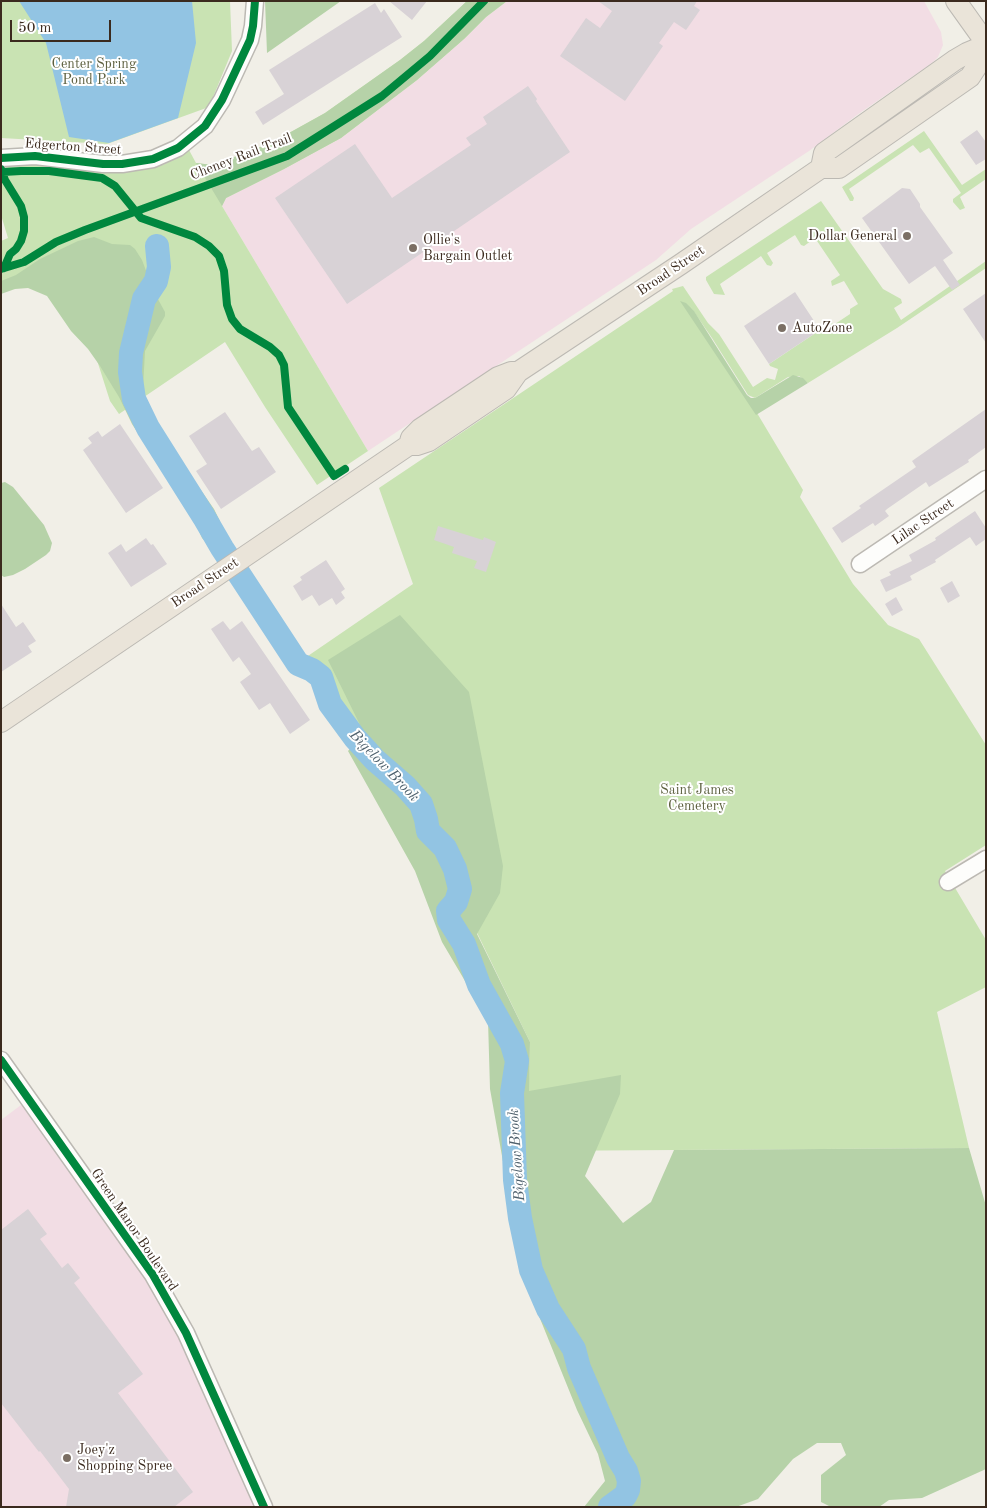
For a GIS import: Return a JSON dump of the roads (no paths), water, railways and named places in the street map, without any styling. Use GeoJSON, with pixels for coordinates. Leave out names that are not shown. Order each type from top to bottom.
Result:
{"type":"FeatureCollection","features":[{"type":"Feature","properties":{"kind":"main road"},"geometry":{"type":"LineString","coordinates":[[956,1],[986,45]]}},
{"type":"Feature","properties":{"kind":"main road"},"geometry":{"type":"LineString","coordinates":[[973,1],[986,45]]}},
{"type":"Feature","properties":{"kind":"main road","name":"Broad Street"},"geometry":{"type":"LineString","coordinates":[[1,722],[409,445],[417,445],[429,441],[506,389],[518,372],[822,168],[840,168],[970,77],[977,68],[986,45]]}},
{"type":"Feature","properties":{"kind":"street","name":"Edgerton Street"},"geometry":{"type":"LineString","coordinates":[[1,158],[35,156],[103,164],[122,164],[153,159],[178,148],[193,138],[205,126],[222,100],[250,40],[254,18],[254,1]]}},
{"type":"Feature","properties":{"kind":"street","name":"Lilac Street"},"geometry":{"type":"LineString","coordinates":[[860,564],[986,479]]}},
{"type":"Feature","properties":{"kind":"street"},"geometry":{"type":"LineString","coordinates":[[948,882],[986,859]]}},
{"type":"Feature","properties":{"kind":"street","name":"Green Manor Boulevard"},"geometry":{"type":"LineString","coordinates":[[1,1060],[153,1275],[186,1333],[264,1507]]}},
{"type":"Feature","properties":{"kind":"water","name":"Center Spring Pond Park"},"geometry":{"type":"Polygon","coordinates":[[[19,1],[192,1],[196,43],[178,118],[109,143],[69,137],[46,43],[19,1]]]}},
{"type":"Feature","properties":{"kind":"waterway","name":"Bigelow Brook"},"geometry":{"type":"LineString","coordinates":[[157,246],[159,267],[156,281],[144,299],[131,353],[130,372],[134,399],[148,428],[222,548],[298,664],[312,670],[321,677],[330,704],[355,738],[421,804],[428,831],[445,848],[455,869],[460,889],[456,902],[448,911],[449,920],[464,944],[479,985],[512,1044],[517,1061],[512,1093],[515,1180],[520,1218],[531,1270],[548,1309],[574,1349],[579,1368],[629,1481],[625,1496],[610,1507]]}},
{"type":"Feature","properties":{"kind":"place","name":"Dollar General"},"geometry":{"type":"Point","coordinates":[907,236]}},
{"type":"Feature","properties":{"kind":"place","name":"Ollie's Bargain Outlet"},"geometry":{"type":"Point","coordinates":[413,248]}},
{"type":"Feature","properties":{"kind":"place","name":"AutoZone"},"geometry":{"type":"Point","coordinates":[782,328]}},
{"type":"Feature","properties":{"kind":"place","name":"Joey'z Shopping Spree"},"geometry":{"type":"Point","coordinates":[67,1458]}},
{"type":"Feature","properties":{"kind":"park label","name":"Saint James Cemetery"},"geometry":{"type":"Point","coordinates":[697,798]}}]}
